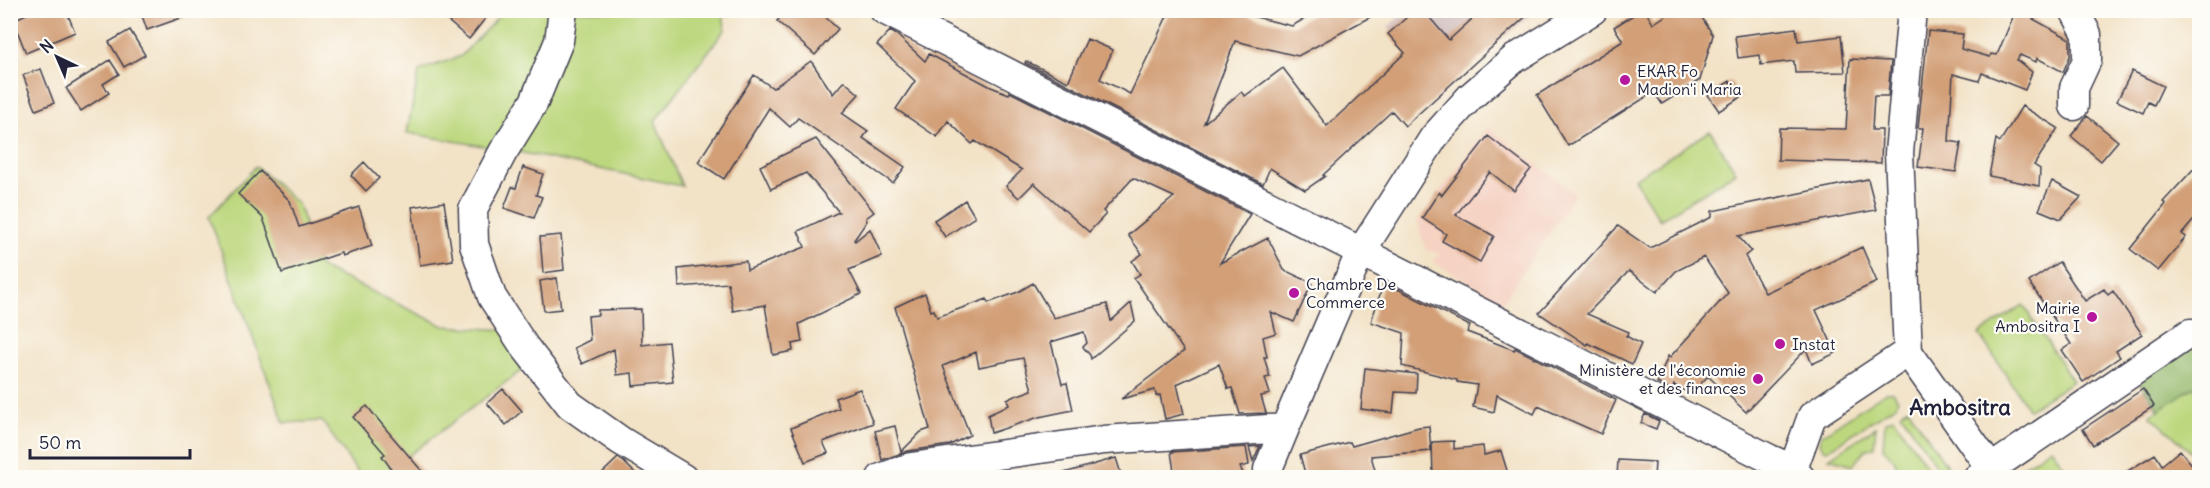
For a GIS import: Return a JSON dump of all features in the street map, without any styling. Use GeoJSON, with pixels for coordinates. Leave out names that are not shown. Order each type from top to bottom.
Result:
{"type":"FeatureCollection","features":[{"type":"Feature","properties":{"kind":"street"},"geometry":{"type":"LineString","coordinates":[[564,10],[559,41],[534,102],[503,152],[473,209],[474,244],[492,297],[524,346],[570,405],[621,441],[683,477]]}},
{"type":"Feature","properties":{"kind":"street"},"geometry":{"type":"LineString","coordinates":[[884,10],[1770,459],[1793,475],[1812,416],[1908,352]]}},
{"type":"Feature","properties":{"kind":"street"},"geometry":{"type":"LineString","coordinates":[[1269,477],[1268,469],[1360,253],[1434,137],[1470,97],[1514,59],[1593,10]]}},
{"type":"Feature","properties":{"kind":"street"},"geometry":{"type":"LineString","coordinates":[[1912,10],[1899,153],[1908,352],[1984,473],[2190,333],[2199,334]]}},
{"type":"Feature","properties":{"kind":"street"},"geometry":{"type":"LineString","coordinates":[[2074,10],[2087,34],[2087,60],[2074,88],[2074,106]]}},
{"type":"Feature","properties":{"kind":"street"},"geometry":{"type":"LineString","coordinates":[[881,477],[911,467],[1104,440],[1285,428]]}},
{"type":"Feature","properties":{"kind":"shaded area"},"geometry":{"type":"Polygon","coordinates":[[[1406,11],[1536,11],[1435,93],[1388,27],[1406,11]]]}},
{"type":"Feature","properties":{"kind":"shaded area"},"geometry":{"type":"Polygon","coordinates":[[[1488,127],[1575,194],[1503,302],[1433,262],[1440,253],[1426,250],[1417,221],[1488,127]]]}},
{"type":"Feature","properties":{"kind":"green space"},"geometry":{"type":"Polygon","coordinates":[[[504,11],[723,11],[725,30],[655,121],[682,186],[523,153],[407,133],[419,71],[461,56],[504,11]]]}},
{"type":"Feature","properties":{"kind":"green space"},"geometry":{"type":"Polygon","coordinates":[[[1710,131],[1736,172],[1660,220],[1634,179],[1710,131]]]}},
{"type":"Feature","properties":{"kind":"green space"},"geometry":{"type":"Polygon","coordinates":[[[256,166],[298,204],[320,267],[444,326],[506,330],[526,367],[380,477],[361,477],[322,421],[284,423],[209,217],[256,166]]]}},
{"type":"Feature","properties":{"kind":"green space"},"geometry":{"type":"Polygon","coordinates":[[[2023,305],[2073,381],[2029,410],[1979,334],[2023,305]]]}},
{"type":"Feature","properties":{"kind":"green space"},"geometry":{"type":"Polygon","coordinates":[[[2196,344],[2199,345],[2199,397],[2194,386],[2159,410],[2138,380],[2196,344]]]}},
{"type":"Feature","properties":{"kind":"green space"},"geometry":{"type":"Polygon","coordinates":[[[2194,386],[2199,397],[2199,459],[2150,415],[2194,386]]]}},
{"type":"Feature","properties":{"kind":"green space"},"geometry":{"type":"Polygon","coordinates":[[[1886,392],[1892,392],[1898,399],[1896,405],[1828,450],[1823,449],[1819,443],[1822,435],[1886,392]]]}},
{"type":"Feature","properties":{"kind":"green space"},"geometry":{"type":"Polygon","coordinates":[[[1908,408],[1951,472],[1944,477],[1901,413],[1908,408]]]}},
{"type":"Feature","properties":{"kind":"green space"},"geometry":{"type":"Polygon","coordinates":[[[1894,418],[1934,477],[1898,472],[1893,458],[1883,448],[1885,422],[1894,418]]]}},
{"type":"Feature","properties":{"kind":"green space"},"geometry":{"type":"Polygon","coordinates":[[[1876,427],[1874,447],[1865,450],[1853,465],[1829,458],[1876,427]]]}},
{"type":"Feature","properties":{"kind":"green space"},"geometry":{"type":"Polygon","coordinates":[[[2051,448],[2072,477],[2008,477],[2051,448]]]}},
{"type":"Feature","properties":{"kind":"green space"},"geometry":{"type":"Polygon","coordinates":[[[1822,469],[1850,474],[1852,477],[1828,477],[1822,469]]]}},
{"type":"Feature","properties":{"kind":"building"},"geometry":{"type":"Polygon","coordinates":[[[36,10],[66,10],[75,32],[26,53],[13,20],[36,10]]]}},
{"type":"Feature","properties":{"kind":"building"},"geometry":{"type":"Polygon","coordinates":[[[140,10],[194,10],[195,13],[147,30],[140,10]]]}},
{"type":"Feature","properties":{"kind":"building"},"geometry":{"type":"Polygon","coordinates":[[[435,10],[492,10],[469,39],[435,10]]]}},
{"type":"Feature","properties":{"kind":"building"},"geometry":{"type":"Polygon","coordinates":[[[787,10],[818,10],[838,29],[815,55],[777,21],[787,10]]]}},
{"type":"Feature","properties":{"kind":"building"},"geometry":{"type":"Polygon","coordinates":[[[1170,10],[1227,10],[1292,26],[1320,10],[1383,10],[1298,56],[1235,41],[1204,123],[1241,92],[1245,96],[1283,68],[1327,126],[1405,53],[1388,34],[1415,10],[1423,10],[1449,40],[1482,10],[1533,10],[1405,126],[1392,111],[1323,175],[1325,176],[1305,190],[1270,168],[1263,184],[1025,63],[1026,61],[1068,82],[1087,39],[1113,50],[1100,79],[1130,94],[1170,10]]]}},
{"type":"Feature","properties":{"kind":"building","name":"EKAR Fo Madion'i Maria"},"geometry":{"type":"Polygon","coordinates":[[[1641,10],[1645,10],[1653,24],[1674,10],[1701,16],[1713,35],[1700,80],[1662,104],[1654,92],[1568,146],[1537,95],[1623,41],[1614,27],[1641,10]]]}},
{"type":"Feature","properties":{"kind":"building"},"geometry":{"type":"Polygon","coordinates":[[[2016,10],[2036,10],[2033,19],[2070,39],[2070,56],[2063,72],[2037,58],[2036,62],[2020,55],[2017,60],[2032,72],[2025,90],[1982,73],[1979,81],[1953,74],[1949,141],[1961,143],[1956,172],[1918,167],[1923,128],[1918,128],[1928,31],[1963,34],[1961,49],[1990,57],[1991,54],[1997,55],[2016,10]]]}},
{"type":"Feature","properties":{"kind":"building"},"geometry":{"type":"Polygon","coordinates":[[[1796,28],[1798,41],[1841,36],[1845,72],[1795,73],[1794,61],[1761,65],[1760,55],[1738,58],[1735,36],[1796,28]]]}},
{"type":"Feature","properties":{"kind":"building"},"geometry":{"type":"Polygon","coordinates":[[[130,30],[145,55],[124,67],[109,42],[130,30]]]}},
{"type":"Feature","properties":{"kind":"building"},"geometry":{"type":"Polygon","coordinates":[[[890,31],[925,61],[929,54],[991,87],[1009,94],[1010,92],[1250,214],[1220,263],[1268,238],[1284,270],[1312,283],[1294,322],[1271,312],[1276,333],[1263,337],[1267,357],[1264,357],[1270,377],[1265,378],[1270,394],[1261,396],[1266,413],[1240,414],[1232,388],[1228,389],[1219,364],[1177,384],[1184,414],[1165,419],[1160,395],[1156,396],[1155,390],[1121,399],[1184,351],[1134,278],[1140,274],[1132,261],[1142,254],[1128,235],[1174,197],[1133,178],[1103,211],[1106,214],[1089,232],[1034,183],[1019,198],[1006,186],[1022,170],[975,141],[972,144],[948,121],[937,137],[896,109],[915,81],[877,45],[890,31]]]}},
{"type":"Feature","properties":{"kind":"building"},"geometry":{"type":"Polygon","coordinates":[[[1850,59],[1891,61],[1888,96],[1874,96],[1872,130],[1882,130],[1881,163],[1778,160],[1779,128],[1846,129],[1850,59]]]}},
{"type":"Feature","properties":{"kind":"building"},"geometry":{"type":"Polygon","coordinates":[[[110,60],[119,74],[103,84],[109,93],[81,111],[66,88],[110,60]]]}},
{"type":"Feature","properties":{"kind":"building"},"geometry":{"type":"Polygon","coordinates":[[[811,61],[833,94],[844,81],[859,94],[842,113],[868,131],[863,138],[905,167],[893,183],[798,118],[790,127],[769,108],[724,179],[698,162],[754,75],[773,88],[811,61]]]}},
{"type":"Feature","properties":{"kind":"building"},"geometry":{"type":"Polygon","coordinates":[[[41,69],[54,103],[36,110],[23,75],[41,69]]]}},
{"type":"Feature","properties":{"kind":"building"},"geometry":{"type":"Polygon","coordinates":[[[2132,71],[2163,86],[2154,105],[2148,102],[2143,113],[2117,101],[2132,71]]]}},
{"type":"Feature","properties":{"kind":"building"},"geometry":{"type":"Polygon","coordinates":[[[1730,81],[1741,97],[1719,111],[1708,95],[1730,81]]]}},
{"type":"Feature","properties":{"kind":"building"},"geometry":{"type":"Polygon","coordinates":[[[2022,106],[2058,128],[2034,165],[2040,169],[2039,186],[1989,176],[1996,139],[2000,142],[2022,106]]]}},
{"type":"Feature","properties":{"kind":"building"},"geometry":{"type":"Polygon","coordinates":[[[2087,116],[2118,141],[2101,161],[2071,136],[2087,116]]]}},
{"type":"Feature","properties":{"kind":"building"},"geometry":{"type":"Polygon","coordinates":[[[1488,136],[1531,169],[1514,191],[1490,172],[1456,215],[1494,236],[1480,262],[1442,241],[1446,234],[1422,218],[1439,192],[1442,195],[1488,136]]]}},
{"type":"Feature","properties":{"kind":"building"},"geometry":{"type":"Polygon","coordinates":[[[816,139],[874,212],[866,218],[867,221],[854,240],[870,229],[882,256],[849,270],[861,294],[799,324],[802,342],[792,344],[793,351],[773,355],[765,305],[733,311],[728,283],[679,287],[678,269],[746,261],[747,270],[805,247],[798,231],[839,212],[806,173],[771,189],[760,166],[816,139]]]}},
{"type":"Feature","properties":{"kind":"building"},"geometry":{"type":"Polygon","coordinates":[[[364,162],[379,178],[366,191],[351,175],[364,162]]]}},
{"type":"Feature","properties":{"kind":"building"},"geometry":{"type":"Polygon","coordinates":[[[2199,163],[2199,214],[2182,234],[2186,237],[2158,271],[2130,249],[2166,204],[2163,202],[2199,163]]]}},
{"type":"Feature","properties":{"kind":"building"},"geometry":{"type":"Polygon","coordinates":[[[523,167],[543,174],[536,195],[542,197],[534,218],[504,208],[512,187],[516,188],[523,167]]]}},
{"type":"Feature","properties":{"kind":"building"},"geometry":{"type":"Polygon","coordinates":[[[260,171],[290,201],[299,227],[359,207],[372,246],[342,256],[341,253],[282,273],[263,218],[238,194],[260,171]]]}},
{"type":"Feature","properties":{"kind":"building"},"geometry":{"type":"Polygon","coordinates":[[[1868,179],[1876,210],[1738,236],[1751,251],[1745,256],[1765,293],[1862,247],[1877,282],[1816,310],[1836,353],[1812,364],[1806,349],[1746,412],[1708,376],[1691,394],[1674,385],[1672,391],[1657,383],[1668,356],[1670,357],[1728,293],[1704,257],[1676,271],[1657,292],[1629,271],[1587,314],[1629,332],[1626,336],[1641,344],[1632,364],[1588,343],[1587,345],[1539,313],[1618,226],[1650,248],[1712,217],[1712,211],[1868,179]]]}},
{"type":"Feature","properties":{"kind":"building"},"geometry":{"type":"Polygon","coordinates":[[[2052,181],[2081,197],[2061,219],[2039,210],[2052,181]]]}},
{"type":"Feature","properties":{"kind":"building"},"geometry":{"type":"Polygon","coordinates":[[[965,200],[975,217],[945,237],[934,220],[965,200]]]}},
{"type":"Feature","properties":{"kind":"building"},"geometry":{"type":"Polygon","coordinates":[[[444,202],[453,260],[420,265],[412,207],[444,202]]]}},
{"type":"Feature","properties":{"kind":"building"},"geometry":{"type":"Polygon","coordinates":[[[561,235],[564,270],[543,273],[540,237],[561,235]]]}},
{"type":"Feature","properties":{"kind":"building","name":"Mairie Ambositra I"},"geometry":{"type":"Polygon","coordinates":[[[2059,262],[2085,301],[2104,289],[2108,295],[2113,291],[2142,334],[2116,351],[2120,357],[2083,382],[2062,350],[2071,344],[2029,282],[2059,262]]]}},
{"type":"Feature","properties":{"kind":"building"},"geometry":{"type":"Polygon","coordinates":[[[557,278],[561,309],[544,311],[540,281],[557,278]]]}},
{"type":"Feature","properties":{"kind":"building"},"geometry":{"type":"Polygon","coordinates":[[[1384,282],[1470,326],[1467,332],[1514,350],[1515,348],[1616,400],[1601,434],[1538,406],[1534,414],[1497,395],[1494,412],[1473,407],[1477,385],[1457,382],[1457,380],[1402,366],[1404,333],[1371,322],[1384,282]]]}},
{"type":"Feature","properties":{"kind":"building"},"geometry":{"type":"Polygon","coordinates":[[[1033,283],[1054,318],[1107,304],[1111,321],[1131,303],[1135,321],[1091,359],[1083,347],[1087,343],[1084,332],[1051,342],[1062,384],[1067,383],[1073,410],[1039,417],[991,433],[988,415],[1009,405],[1007,399],[1032,390],[1023,358],[979,367],[976,352],[943,366],[970,435],[950,445],[908,451],[882,460],[875,431],[895,426],[901,452],[921,432],[930,429],[895,307],[925,293],[931,311],[934,310],[937,317],[987,299],[988,303],[1018,292],[1033,283]]]}},
{"type":"Feature","properties":{"kind":"building"},"geometry":{"type":"Polygon","coordinates":[[[641,309],[642,345],[669,342],[673,382],[633,386],[632,373],[617,375],[614,349],[582,364],[574,348],[590,340],[588,316],[598,315],[598,310],[641,309]]]}},
{"type":"Feature","properties":{"kind":"building"},"geometry":{"type":"Polygon","coordinates":[[[1365,368],[1417,374],[1416,393],[1395,392],[1393,413],[1361,409],[1365,368]]]}},
{"type":"Feature","properties":{"kind":"building"},"geometry":{"type":"Polygon","coordinates":[[[503,389],[522,411],[506,425],[487,403],[503,389]]]}},
{"type":"Feature","properties":{"kind":"building"},"geometry":{"type":"Polygon","coordinates":[[[860,389],[873,423],[823,442],[828,453],[805,462],[791,428],[839,408],[835,398],[860,389]]]}},
{"type":"Feature","properties":{"kind":"building"},"geometry":{"type":"Polygon","coordinates":[[[2143,389],[2154,406],[2093,445],[2083,429],[2143,389]]]}},
{"type":"Feature","properties":{"kind":"building"},"geometry":{"type":"Polygon","coordinates":[[[367,406],[427,477],[397,477],[382,456],[385,454],[353,417],[367,406]]]}},
{"type":"Feature","properties":{"kind":"building"},"geometry":{"type":"Polygon","coordinates":[[[1645,414],[1659,421],[1656,429],[1641,423],[1645,414]]]}},
{"type":"Feature","properties":{"kind":"building"},"geometry":{"type":"Polygon","coordinates":[[[1429,426],[1431,451],[1371,456],[1377,477],[1306,477],[1300,455],[1350,442],[1352,446],[1429,426]]]}},
{"type":"Feature","properties":{"kind":"building"},"geometry":{"type":"Polygon","coordinates":[[[1454,441],[1454,449],[1483,446],[1484,455],[1501,451],[1509,477],[1433,477],[1432,442],[1454,441]]]}},
{"type":"Feature","properties":{"kind":"building"},"geometry":{"type":"Polygon","coordinates":[[[1260,446],[1253,461],[1249,447],[1260,446]]]}},
{"type":"Feature","properties":{"kind":"building"},"geometry":{"type":"Polygon","coordinates":[[[1246,447],[1249,465],[1240,467],[1245,477],[1175,477],[1171,452],[1246,447]]]}},
{"type":"Feature","properties":{"kind":"building"},"geometry":{"type":"Polygon","coordinates":[[[2180,450],[2199,473],[2199,477],[2118,477],[2155,454],[2162,465],[2180,450]]]}},
{"type":"Feature","properties":{"kind":"building"},"geometry":{"type":"Polygon","coordinates":[[[618,458],[624,462],[639,477],[598,477],[618,458]]]}},
{"type":"Feature","properties":{"kind":"building"},"geometry":{"type":"Polygon","coordinates":[[[1116,458],[1122,477],[1065,477],[1064,473],[1116,458]]]}},
{"type":"Feature","properties":{"kind":"building"},"geometry":{"type":"Polygon","coordinates":[[[1618,460],[1655,462],[1654,477],[1617,477],[1618,460]]]}},
{"type":"Feature","properties":{"kind":"place","name":"EKAR Fo Madion'i Maria"},"geometry":{"type":"Point","coordinates":[1625,80]}},
{"type":"Feature","properties":{"kind":"place","name":"Chambre De Commerce"},"geometry":{"type":"Point","coordinates":[1294,293]}},
{"type":"Feature","properties":{"kind":"place","name":"Mairie Ambositra I"},"geometry":{"type":"Point","coordinates":[2092,317]}},
{"type":"Feature","properties":{"kind":"place","name":"Instat"},"geometry":{"type":"Point","coordinates":[1780,344]}},
{"type":"Feature","properties":{"kind":"place","name":"Ministère de l'économie et des finances"},"geometry":{"type":"Point","coordinates":[1758,379]}},
{"type":"Feature","properties":{"kind":"district","name":"Ambositra"},"geometry":{"type":"Point","coordinates":[1960,407]}}]}
